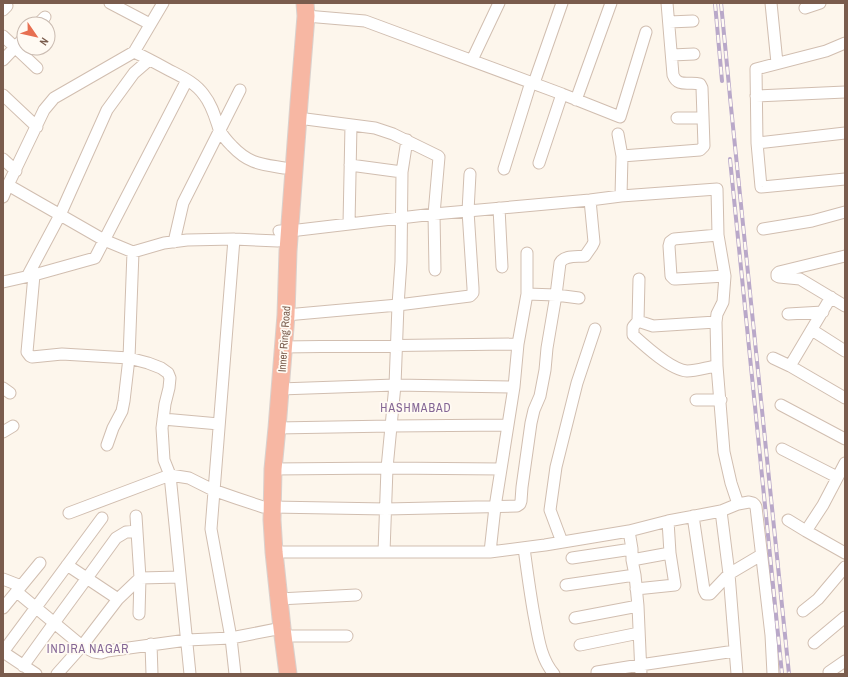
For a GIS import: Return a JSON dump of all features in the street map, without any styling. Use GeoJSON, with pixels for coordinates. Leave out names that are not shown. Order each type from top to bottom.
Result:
{"type":"FeatureCollection","features":[{"type":"Feature","properties":{"kind":"highway","name":"Inner Ring Road"},"geometry":{"type":"LineString","coordinates":[[276,674],[279,631],[279,599],[267,507],[264,469],[282,234],[284,168],[294,40],[295,3]]}},
{"type":"Feature","properties":{"kind":"highway","name":"Inner Ring Road"},"geometry":{"type":"LineString","coordinates":[[288,674],[279,631],[266,582],[261,528],[267,507],[278,428],[286,315],[282,234],[298,118],[306,9]]}},
{"type":"Feature","properties":{"kind":"street"},"geometry":{"type":"LineString","coordinates":[[3,10],[7,6],[4,3]]}},
{"type":"Feature","properties":{"kind":"street"},"geometry":{"type":"LineString","coordinates":[[110,3],[150,24]]}},
{"type":"Feature","properties":{"kind":"street"},"geometry":{"type":"LineString","coordinates":[[3,197],[44,110],[54,98],[134,52],[163,3]]}},
{"type":"Feature","properties":{"kind":"street"},"geometry":{"type":"LineString","coordinates":[[472,60],[499,3]]}},
{"type":"Feature","properties":{"kind":"street"},"geometry":{"type":"LineString","coordinates":[[504,169],[562,3]]}},
{"type":"Feature","properties":{"kind":"street"},"geometry":{"type":"LineString","coordinates":[[576,100],[611,3]]}},
{"type":"Feature","properties":{"kind":"street"},"geometry":{"type":"LineString","coordinates":[[622,156],[700,150],[704,146],[702,88],[700,84],[678,83],[673,75],[668,3]]}},
{"type":"Feature","properties":{"kind":"street"},"geometry":{"type":"LineString","coordinates":[[771,3],[777,63]]}},
{"type":"Feature","properties":{"kind":"street"},"geometry":{"type":"LineString","coordinates":[[805,8],[820,3]]}},
{"type":"Feature","properties":{"kind":"street"},"geometry":{"type":"LineString","coordinates":[[306,9],[365,21],[472,60],[620,117],[646,32]]}},
{"type":"Feature","properties":{"kind":"street"},"geometry":{"type":"LineString","coordinates":[[669,22],[693,21]]}},
{"type":"Feature","properties":{"kind":"street"},"geometry":{"type":"LineString","coordinates":[[3,36],[37,68]]}},
{"type":"Feature","properties":{"kind":"street"},"geometry":{"type":"LineString","coordinates":[[845,43],[826,51],[756,69],[757,143],[761,187],[845,179]]}},
{"type":"Feature","properties":{"kind":"street"},"geometry":{"type":"LineString","coordinates":[[3,60],[15,48]]}},
{"type":"Feature","properties":{"kind":"street"},"geometry":{"type":"LineString","coordinates":[[134,52],[196,86],[212,107],[220,130],[228,142],[240,154],[248,160],[256,163],[284,168]]}},
{"type":"Feature","properties":{"kind":"street"},"geometry":{"type":"LineString","coordinates":[[672,55],[694,54]]}},
{"type":"Feature","properties":{"kind":"street"},"geometry":{"type":"LineString","coordinates":[[149,60],[134,73],[108,110],[31,275],[28,352],[32,357],[62,354],[129,358],[148,363],[161,368],[168,373],[170,378],[169,388],[162,428],[164,460],[170,475],[190,674]]}},
{"type":"Feature","properties":{"kind":"street"},"geometry":{"type":"LineString","coordinates":[[3,282],[95,258],[187,80]]}},
{"type":"Feature","properties":{"kind":"street"},"geometry":{"type":"LineString","coordinates":[[174,242],[183,203],[240,90]]}},
{"type":"Feature","properties":{"kind":"street"},"geometry":{"type":"LineString","coordinates":[[756,96],[845,92]]}},
{"type":"Feature","properties":{"kind":"street"},"geometry":{"type":"LineString","coordinates":[[539,163],[562,94]]}},
{"type":"Feature","properties":{"kind":"street"},"geometry":{"type":"LineString","coordinates":[[3,95],[37,127]]}},
{"type":"Feature","properties":{"kind":"street"},"geometry":{"type":"LineString","coordinates":[[298,118],[374,128],[393,134],[437,154],[439,157],[434,214],[435,270]]}},
{"type":"Feature","properties":{"kind":"street"},"geometry":{"type":"LineString","coordinates":[[677,118],[703,118]]}},
{"type":"Feature","properties":{"kind":"street"},"geometry":{"type":"LineString","coordinates":[[349,224],[352,126]]}},
{"type":"Feature","properties":{"kind":"street"},"geometry":{"type":"LineString","coordinates":[[618,134],[622,156],[621,196]]}},
{"type":"Feature","properties":{"kind":"street"},"geometry":{"type":"LineString","coordinates":[[757,143],[845,134]]}},
{"type":"Feature","properties":{"kind":"street"},"geometry":{"type":"LineString","coordinates":[[384,552],[387,468],[394,385],[401,262],[402,172],[407,140]]}},
{"type":"Feature","properties":{"kind":"street"},"geometry":{"type":"LineString","coordinates":[[3,159],[16,171]]}},
{"type":"Feature","properties":{"kind":"street"},"geometry":{"type":"LineString","coordinates":[[350,165],[402,172]]}},
{"type":"Feature","properties":{"kind":"street"},"geometry":{"type":"LineString","coordinates":[[286,315],[398,305],[469,297],[472,295],[474,288],[468,211],[470,174]]}},
{"type":"Feature","properties":{"kind":"street"},"geometry":{"type":"LineString","coordinates":[[8,185],[104,240],[133,252],[164,243],[187,240],[234,239],[282,234],[402,217],[717,188],[718,235],[725,276],[723,302],[717,314],[716,322],[717,366],[721,400],[724,452],[738,504]]}},
{"type":"Feature","properties":{"kind":"street"},"geometry":{"type":"LineString","coordinates":[[69,513],[170,475],[189,478],[213,490],[267,507],[386,509],[517,506],[521,501],[531,423],[534,410],[540,396],[545,370],[560,263],[561,260],[565,258],[585,256],[594,242],[590,200]]}},
{"type":"Feature","properties":{"kind":"street"},"geometry":{"type":"LineString","coordinates":[[499,208],[502,266]]}},
{"type":"Feature","properties":{"kind":"street"},"geometry":{"type":"LineString","coordinates":[[763,229],[812,221],[845,212]]}},
{"type":"Feature","properties":{"kind":"street"},"geometry":{"type":"LineString","coordinates":[[718,235],[674,239],[670,242],[671,276],[674,279],[725,276]]}},
{"type":"Feature","properties":{"kind":"street"},"geometry":{"type":"LineString","coordinates":[[234,239],[218,424],[211,528],[231,638],[235,674]]}},
{"type":"Feature","properties":{"kind":"street"},"geometry":{"type":"LineString","coordinates":[[107,445],[113,428],[122,411],[129,358],[133,252]]}},
{"type":"Feature","properties":{"kind":"street"},"geometry":{"type":"LineString","coordinates":[[490,552],[495,507],[514,387],[518,344],[527,294],[527,254]]}},
{"type":"Feature","properties":{"kind":"street"},"geometry":{"type":"LineString","coordinates":[[845,256],[779,272],[777,274],[779,277],[800,279],[845,306]]}},
{"type":"Feature","properties":{"kind":"street"},"geometry":{"type":"LineString","coordinates":[[639,279],[638,321],[633,327],[633,335],[652,353],[681,370],[687,371],[717,366]]}},
{"type":"Feature","properties":{"kind":"street"},"geometry":{"type":"LineString","coordinates":[[527,294],[556,295],[579,298]]}},
{"type":"Feature","properties":{"kind":"street"},"geometry":{"type":"LineString","coordinates":[[790,366],[831,297]]}},
{"type":"Feature","properties":{"kind":"street"},"geometry":{"type":"LineString","coordinates":[[788,314],[823,312]]}},
{"type":"Feature","properties":{"kind":"street"},"geometry":{"type":"LineString","coordinates":[[638,321],[653,326],[716,322]]}},
{"type":"Feature","properties":{"kind":"street"},"geometry":{"type":"LineString","coordinates":[[562,542],[550,510],[556,467],[577,383],[595,329]]}},
{"type":"Feature","properties":{"kind":"street"},"geometry":{"type":"LineString","coordinates":[[812,330],[845,351]]}},
{"type":"Feature","properties":{"kind":"street"},"geometry":{"type":"LineString","coordinates":[[283,347],[518,344]]}},
{"type":"Feature","properties":{"kind":"street"},"geometry":{"type":"LineString","coordinates":[[773,358],[790,366],[845,398]]}},
{"type":"Feature","properties":{"kind":"street"},"geometry":{"type":"LineString","coordinates":[[280,389],[394,385],[514,387]]}},
{"type":"Feature","properties":{"kind":"street"},"geometry":{"type":"LineString","coordinates":[[696,400],[721,400]]}},
{"type":"Feature","properties":{"kind":"street"},"geometry":{"type":"LineString","coordinates":[[781,405],[845,439]]}},
{"type":"Feature","properties":{"kind":"street"},"geometry":{"type":"LineString","coordinates":[[163,418],[218,424]]}},
{"type":"Feature","properties":{"kind":"street"},"geometry":{"type":"LineString","coordinates":[[278,428],[508,425]]}},
{"type":"Feature","properties":{"kind":"street"},"geometry":{"type":"LineString","coordinates":[[3,432],[13,426]]}},
{"type":"Feature","properties":{"kind":"street"},"geometry":{"type":"LineString","coordinates":[[782,449],[837,477]]}},
{"type":"Feature","properties":{"kind":"street"},"geometry":{"type":"LineString","coordinates":[[806,531],[823,505],[845,463]]}},
{"type":"Feature","properties":{"kind":"street"},"geometry":{"type":"LineString","coordinates":[[273,469],[501,469]]}},
{"type":"Feature","properties":{"kind":"street"},"geometry":{"type":"LineString","coordinates":[[274,552],[490,552],[629,531],[668,521],[721,511],[738,504],[749,502],[755,505],[762,555],[771,635],[773,674]]}},
{"type":"Feature","properties":{"kind":"street"},"geometry":{"type":"LineString","coordinates":[[721,511],[729,574],[737,674]]}},
{"type":"Feature","properties":{"kind":"street"},"geometry":{"type":"LineString","coordinates":[[136,516],[140,578],[139,614]]}},
{"type":"Feature","properties":{"kind":"street"},"geometry":{"type":"LineString","coordinates":[[693,516],[704,590],[706,594],[710,594],[729,574],[762,555]]}},
{"type":"Feature","properties":{"kind":"street"},"geometry":{"type":"LineString","coordinates":[[36,674],[3,652],[102,518]]}},
{"type":"Feature","properties":{"kind":"street"},"geometry":{"type":"LineString","coordinates":[[788,520],[845,553]]}},
{"type":"Feature","properties":{"kind":"street"},"geometry":{"type":"LineString","coordinates":[[636,589],[675,585],[670,554],[668,521]]}},
{"type":"Feature","properties":{"kind":"street"},"geometry":{"type":"LineString","coordinates":[[23,666],[116,538],[126,532],[137,531]]}},
{"type":"Feature","properties":{"kind":"street"},"geometry":{"type":"LineString","coordinates":[[629,531],[638,606],[641,669]]}},
{"type":"Feature","properties":{"kind":"street"},"geometry":{"type":"LineString","coordinates":[[524,548],[528,583],[539,641],[543,655],[554,674]]}},
{"type":"Feature","properties":{"kind":"street"},"geometry":{"type":"LineString","coordinates":[[572,558],[632,549]]}},
{"type":"Feature","properties":{"kind":"street"},"geometry":{"type":"LineString","coordinates":[[632,560],[670,554]]}},
{"type":"Feature","properties":{"kind":"street"},"geometry":{"type":"LineString","coordinates":[[3,608],[40,563]]}},
{"type":"Feature","properties":{"kind":"street"},"geometry":{"type":"LineString","coordinates":[[67,565],[118,599]]}},
{"type":"Feature","properties":{"kind":"street"},"geometry":{"type":"LineString","coordinates":[[803,611],[818,599],[845,567]]}},
{"type":"Feature","properties":{"kind":"street"},"geometry":{"type":"LineString","coordinates":[[566,585],[635,575]]}},
{"type":"Feature","properties":{"kind":"street"},"geometry":{"type":"LineString","coordinates":[[57,674],[82,646],[118,599],[140,578],[180,577]]}},
{"type":"Feature","properties":{"kind":"street"},"geometry":{"type":"LineString","coordinates":[[3,580],[19,589],[36,608],[82,646],[94,652],[101,653],[151,644],[186,640],[231,638],[279,631],[347,636]]}},
{"type":"Feature","properties":{"kind":"street"},"geometry":{"type":"LineString","coordinates":[[279,599],[356,595]]}},
{"type":"Feature","properties":{"kind":"street"},"geometry":{"type":"LineString","coordinates":[[575,618],[638,606]]}},
{"type":"Feature","properties":{"kind":"street"},"geometry":{"type":"LineString","coordinates":[[814,643],[845,617]]}},
{"type":"Feature","properties":{"kind":"street"},"geometry":{"type":"LineString","coordinates":[[580,645],[639,633]]}},
{"type":"Feature","properties":{"kind":"street"},"geometry":{"type":"LineString","coordinates":[[151,644],[152,674]]}},
{"type":"Feature","properties":{"kind":"street"},"geometry":{"type":"LineString","coordinates":[[597,672],[641,669],[735,651]]}},
{"type":"Feature","properties":{"kind":"street"},"geometry":{"type":"LineString","coordinates":[[829,672],[845,661]]}},
{"type":"Feature","properties":{"kind":"railway"},"geometry":{"type":"LineString","coordinates":[[715,3],[722,81]]}},
{"type":"Feature","properties":{"kind":"railway"},"geometry":{"type":"LineString","coordinates":[[721,3],[789,674]]}},
{"type":"Feature","properties":{"kind":"railway"},"geometry":{"type":"LineString","coordinates":[[730,159],[782,674]]}},
{"type":"Feature","properties":{"kind":"district","name":"HASHMABAD"},"geometry":{"type":"Point","coordinates":[416,408]}},
{"type":"Feature","properties":{"kind":"district","name":"INDIRA NAGAR"},"geometry":{"type":"Point","coordinates":[88,649]}}]}
